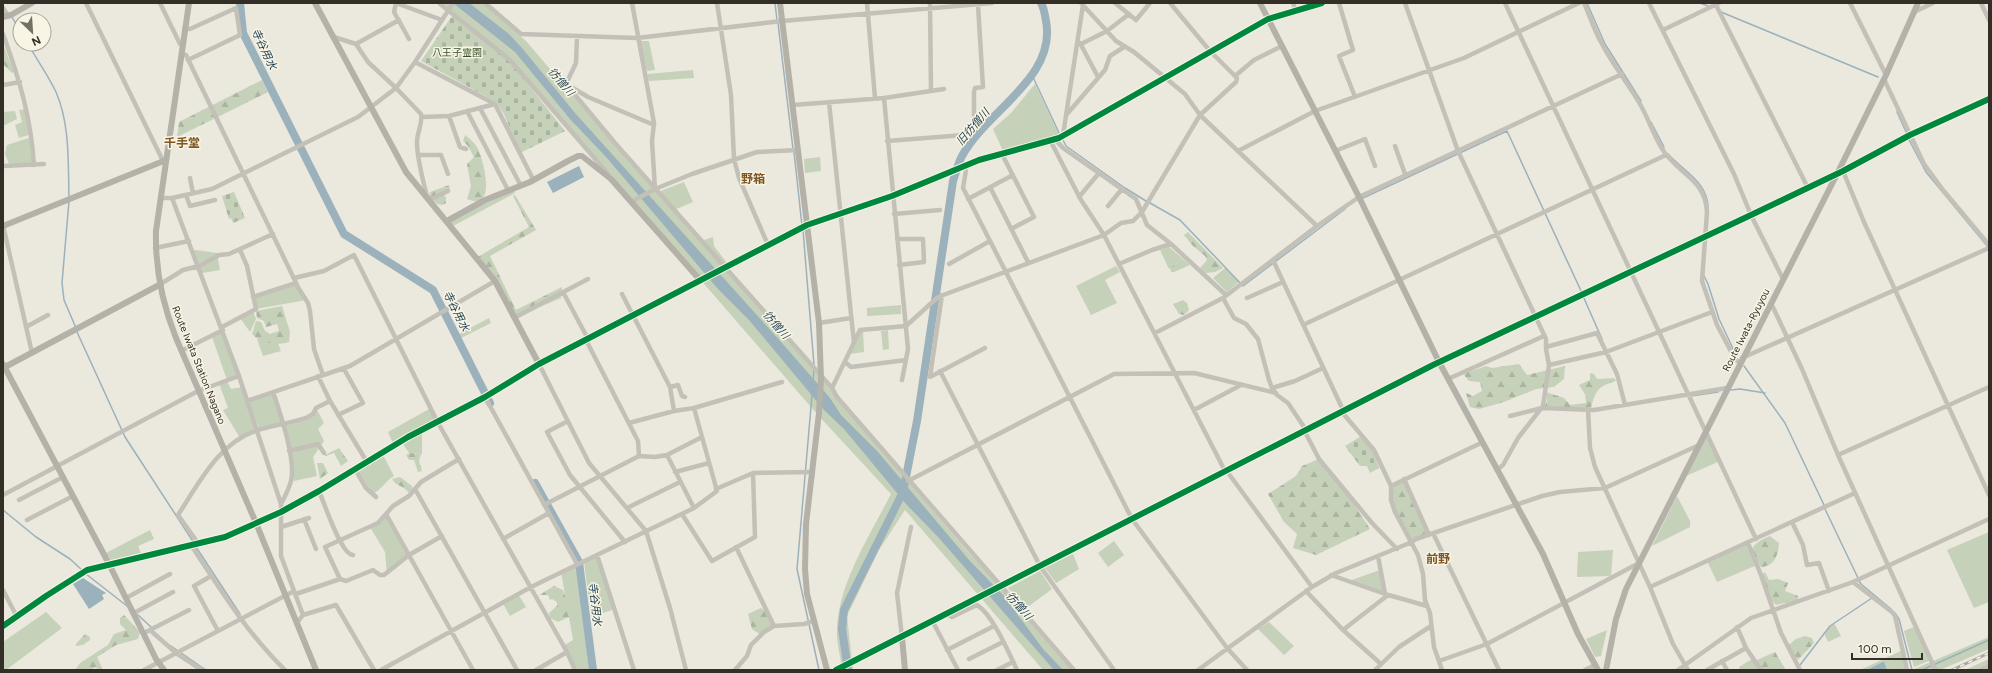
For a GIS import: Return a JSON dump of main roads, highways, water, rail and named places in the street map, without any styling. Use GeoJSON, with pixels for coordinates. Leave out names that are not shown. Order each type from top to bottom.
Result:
{"type":"FeatureCollection","features":[{"type":"Feature","properties":{"kind":"water"},"geometry":{"type":"Polygon","coordinates":[[[453,3],[469,3],[509,34],[522,48],[575,113],[781,342],[830,398],[841,415],[878,452],[969,560],[1003,595],[1043,649],[1063,670],[1054,670],[939,538],[907,505],[844,429],[824,410],[749,320],[718,289],[607,158],[570,119],[515,52],[453,3]]]}},
{"type":"Feature","properties":{"kind":"water"},"geometry":{"type":"Polygon","coordinates":[[[579,166],[584,177],[553,193],[547,182],[579,166]]]}},
{"type":"Feature","properties":{"kind":"water"},"geometry":{"type":"Polygon","coordinates":[[[83,578],[106,593],[102,595],[104,599],[89,609],[73,584],[83,578]]]}},
{"type":"Feature","properties":{"kind":"water"},"geometry":{"type":"Polygon","coordinates":[[[1883,662],[1887,670],[1867,670],[1883,662]]]}},
{"type":"Feature","properties":{"kind":"waterway","name":"寺谷用水"},"geometry":{"type":"LineString","coordinates":[[240,3],[243,33],[344,234],[433,290],[490,403]]}},
{"type":"Feature","properties":{"kind":"waterway"},"geometry":{"type":"LineString","coordinates":[[775,3],[777,20]]}},
{"type":"Feature","properties":{"kind":"waterway","name":"旧彷僧川"},"geometry":{"type":"LineString","coordinates":[[848,670],[842,629],[844,610],[903,492],[917,421],[953,181],[962,156],[973,140],[1031,77],[1041,60],[1047,41],[1046,21],[1044,9],[1041,3]]}},
{"type":"Feature","properties":{"kind":"waterway"},"geometry":{"type":"LineString","coordinates":[[1587,3],[1605,44],[1641,101]]}},
{"type":"Feature","properties":{"kind":"waterway"},"geometry":{"type":"LineString","coordinates":[[1700,3],[1708,6]]}},
{"type":"Feature","properties":{"kind":"waterway"},"geometry":{"type":"LineString","coordinates":[[1721,12],[1878,77]]}},
{"type":"Feature","properties":{"kind":"waterway"},"geometry":{"type":"LineString","coordinates":[[778,23],[793,149]]}},
{"type":"Feature","properties":{"kind":"waterway"},"geometry":{"type":"LineString","coordinates":[[33,52],[53,86],[61,104],[66,130],[69,197]]}},
{"type":"Feature","properties":{"kind":"waterway"},"geometry":{"type":"LineString","coordinates":[[1032,75],[1060,135]]}},
{"type":"Feature","properties":{"kind":"waterway"},"geometry":{"type":"LineString","coordinates":[[1897,112],[1907,134]]}},
{"type":"Feature","properties":{"kind":"waterway"},"geometry":{"type":"LineString","coordinates":[[1651,122],[1664,147]]}},
{"type":"Feature","properties":{"kind":"waterway"},"geometry":{"type":"LineString","coordinates":[[1363,198],[1507,131],[1582,293]]}},
{"type":"Feature","properties":{"kind":"waterway"},"geometry":{"type":"LineString","coordinates":[[1062,138],[1066,146],[1146,201]]}},
{"type":"Feature","properties":{"kind":"waterway"},"geometry":{"type":"LineString","coordinates":[[1908,138],[1926,172],[1988,247]]}},
{"type":"Feature","properties":{"kind":"waterway"},"geometry":{"type":"LineString","coordinates":[[794,152],[802,226]]}},
{"type":"Feature","properties":{"kind":"waterway"},"geometry":{"type":"LineString","coordinates":[[1668,154],[1699,184],[1704,191],[1708,208]]}},
{"type":"Feature","properties":{"kind":"waterway"},"geometry":{"type":"LineString","coordinates":[[69,201],[62,283],[64,300],[76,328]]}},
{"type":"Feature","properties":{"kind":"waterway"},"geometry":{"type":"LineString","coordinates":[[1150,203],[1180,220],[1243,286],[1345,209]]}},
{"type":"Feature","properties":{"kind":"waterway"},"geometry":{"type":"LineString","coordinates":[[803,230],[814,365]]}},
{"type":"Feature","properties":{"kind":"waterway"},"geometry":{"type":"LineString","coordinates":[[1704,276],[1719,319],[1736,355]]}},
{"type":"Feature","properties":{"kind":"waterway"},"geometry":{"type":"LineString","coordinates":[[1583,296],[1602,339]]}},
{"type":"Feature","properties":{"kind":"waterway"},"geometry":{"type":"LineString","coordinates":[[77,332],[125,437],[194,543]]}},
{"type":"Feature","properties":{"kind":"waterway"},"geometry":{"type":"LineString","coordinates":[[1744,366],[1785,423],[1824,505]]}},
{"type":"Feature","properties":{"kind":"waterway"},"geometry":{"type":"LineString","coordinates":[[813,381],[814,369]]}},
{"type":"Feature","properties":{"kind":"waterway"},"geometry":{"type":"LineString","coordinates":[[1731,390],[1740,389],[1765,393]]}},
{"type":"Feature","properties":{"kind":"waterway"},"geometry":{"type":"LineString","coordinates":[[1691,396],[1718,392]]}},
{"type":"Feature","properties":{"kind":"waterway"},"geometry":{"type":"LineString","coordinates":[[812,395],[797,569],[819,670]]}},
{"type":"Feature","properties":{"kind":"waterway","name":"寺谷用水"},"geometry":{"type":"LineString","coordinates":[[535,483],[579,562],[593,670]]}},
{"type":"Feature","properties":{"kind":"waterway"},"geometry":{"type":"LineString","coordinates":[[1825,509],[1858,578]]}},
{"type":"Feature","properties":{"kind":"waterway"},"geometry":{"type":"LineString","coordinates":[[3,510],[36,537],[70,559],[82,570]]}},
{"type":"Feature","properties":{"kind":"waterway"},"geometry":{"type":"LineString","coordinates":[[196,547],[240,614]]}},
{"type":"Feature","properties":{"kind":"waterway"},"geometry":{"type":"LineString","coordinates":[[86,574],[127,606]]}},
{"type":"Feature","properties":{"kind":"waterway"},"geometry":{"type":"LineString","coordinates":[[1859,581],[1891,609]]}},
{"type":"Feature","properties":{"kind":"waterway"},"geometry":{"type":"LineString","coordinates":[[1800,665],[1830,626],[1872,598]]}},
{"type":"Feature","properties":{"kind":"waterway"},"geometry":{"type":"LineString","coordinates":[[1895,613],[1899,619],[1912,670]]}},
{"type":"Feature","properties":{"kind":"waterway"},"geometry":{"type":"LineString","coordinates":[[138,615],[151,627]]}},
{"type":"Feature","properties":{"kind":"waterway"},"geometry":{"type":"LineString","coordinates":[[1922,670],[1989,640]]}},
{"type":"Feature","properties":{"kind":"waterway"},"geometry":{"type":"LineString","coordinates":[[171,646],[206,670]]}},
{"type":"Feature","properties":{"kind":"railway"},"geometry":{"type":"LineString","coordinates":[[1952,670],[1989,653]]}},
{"type":"Feature","properties":{"kind":"district","name":"千手堂"},"geometry":{"type":"Point","coordinates":[182,143]}},
{"type":"Feature","properties":{"kind":"district","name":"野箱"},"geometry":{"type":"Point","coordinates":[753,179]}},
{"type":"Feature","properties":{"kind":"district","name":"前野"},"geometry":{"type":"Point","coordinates":[1438,559]}},
{"type":"Feature","properties":{"kind":"park label","name":"八王子霊園"},"geometry":{"type":"Point","coordinates":[457,52]}},
{"type":"Feature","properties":{"kind":"water label","name":"彷僧川"},"geometry":{"type":"Point","coordinates":[561,82]}},
{"type":"Feature","properties":{"kind":"water label","name":"彷僧川"},"geometry":{"type":"Point","coordinates":[776,325]}},
{"type":"Feature","properties":{"kind":"water label","name":"彷僧川"},"geometry":{"type":"Point","coordinates":[1019,606]}}]}
